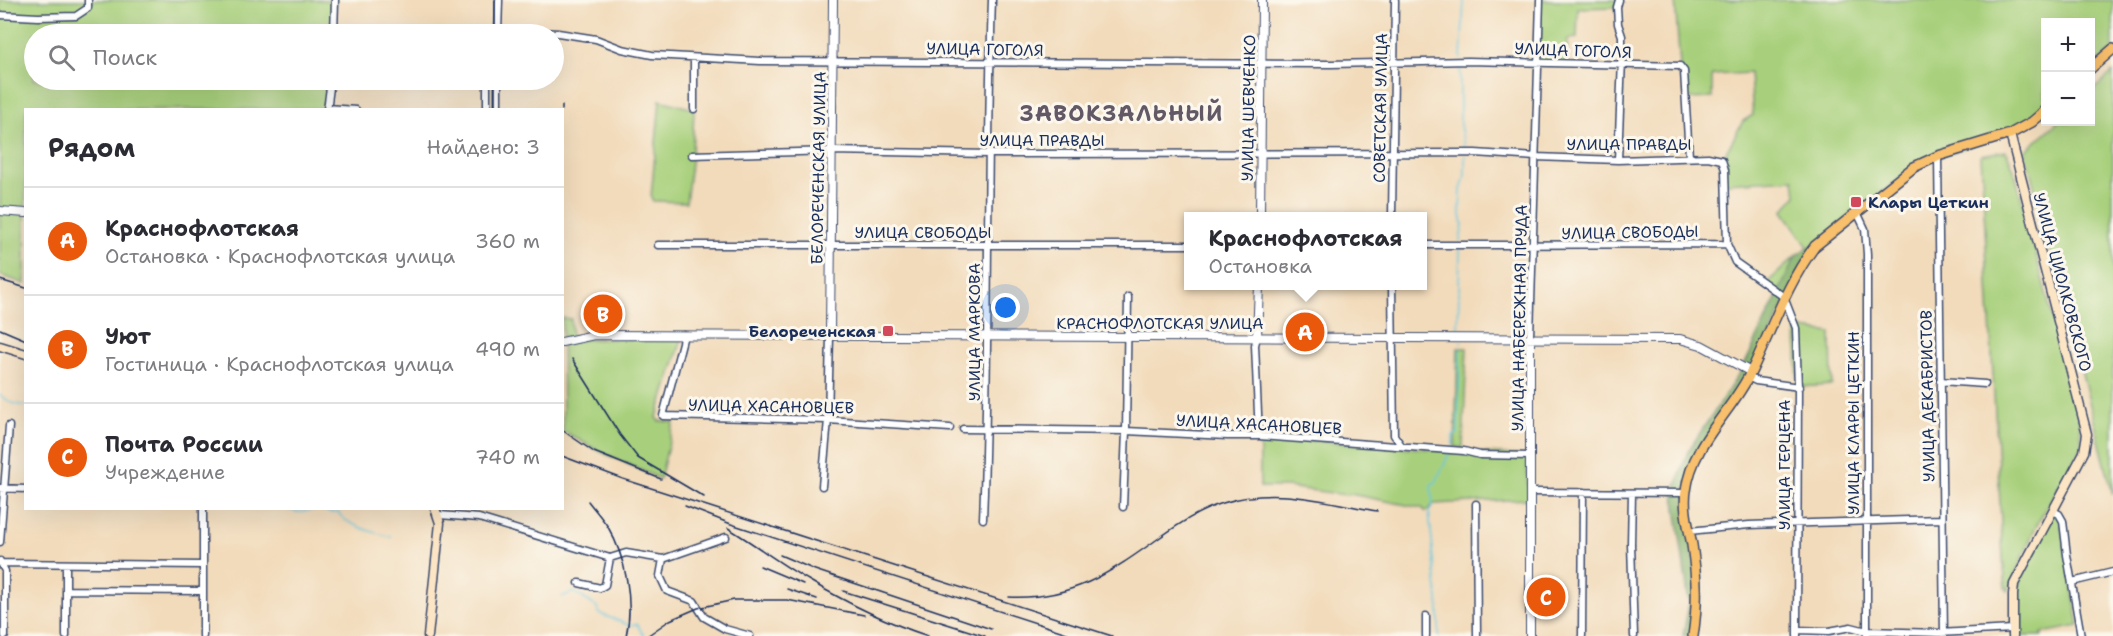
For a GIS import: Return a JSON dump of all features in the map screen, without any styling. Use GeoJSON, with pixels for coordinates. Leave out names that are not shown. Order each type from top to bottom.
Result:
{"type":"FeatureCollection","features":[{"type":"Feature","properties":{"kind":"main road"},"geometry":{"type":"LineString","coordinates":[[2095,65],[2113,49]]}},
{"type":"Feature","properties":{"kind":"main road"},"geometry":{"type":"LineString","coordinates":[[1693,636],[1698,590],[1685,493],[1690,471],[1701,447],[1750,374],[1795,274],[1815,246],[1914,167],[1938,156],[2010,134],[2041,114]]}},
{"type":"Feature","properties":{"kind":"main road","name":"УЛИЦА ЦИОЛКОВСКОГО"},"geometry":{"type":"LineString","coordinates":[[2010,134],[2087,434],[2084,452],[2014,584],[2013,633]]}},
{"type":"Feature","properties":{"kind":"main road"},"geometry":{"type":"LineString","coordinates":[[0,346],[24,353]]}},
{"type":"Feature","properties":{"kind":"main road"},"geometry":{"type":"LineString","coordinates":[[428,636],[440,523],[437,512]]}},
{"type":"Feature","properties":{"kind":"street"},"geometry":{"type":"LineString","coordinates":[[0,15],[76,16],[87,8],[88,0]]}},
{"type":"Feature","properties":{"kind":"street"},"geometry":{"type":"LineString","coordinates":[[334,24],[335,0]]}},
{"type":"Feature","properties":{"kind":"street"},"geometry":{"type":"LineString","coordinates":[[498,24],[499,0]]}},
{"type":"Feature","properties":{"kind":"street","name":"БЕЛОРЕЧЕНСКАЯ УЛИЦА"},"geometry":{"type":"LineString","coordinates":[[830,336],[833,0]]}},
{"type":"Feature","properties":{"kind":"street","name":"УЛИЦА МАРКОВА"},"geometry":{"type":"LineString","coordinates":[[983,519],[987,428],[986,336],[992,0]]}},
{"type":"Feature","properties":{"kind":"street","name":"УЛИЦА ШЕВЧЕНКО"},"geometry":{"type":"LineString","coordinates":[[1260,212],[1262,0]]}},
{"type":"Feature","properties":{"kind":"street","name":"СОВЕТСКАЯ УЛИЦА"},"geometry":{"type":"LineString","coordinates":[[1392,212],[1395,0]]}},
{"type":"Feature","properties":{"kind":"street","name":"УЛИЦА НАБЕРЕЖНАЯ ПРУДА"},"geometry":{"type":"LineString","coordinates":[[1530,636],[1530,338],[1540,0]]}},
{"type":"Feature","properties":{"kind":"street"},"geometry":{"type":"LineString","coordinates":[[1618,160],[1622,36],[1618,24],[1619,0]]}},
{"type":"Feature","properties":{"kind":"street","name":"УЛИЦА ГОГОЛЯ"},"geometry":{"type":"LineString","coordinates":[[564,34],[596,39],[622,49],[652,55],[760,61],[1262,64],[1462,61],[1680,66],[1684,71],[1689,158]]}},
{"type":"Feature","properties":{"kind":"street"},"geometry":{"type":"LineString","coordinates":[[693,109],[694,58]]}},
{"type":"Feature","properties":{"kind":"street"},"geometry":{"type":"LineString","coordinates":[[327,108],[330,90]]}},
{"type":"Feature","properties":{"kind":"street"},"geometry":{"type":"LineString","coordinates":[[487,90],[487,108]]}},
{"type":"Feature","properties":{"kind":"street"},"geometry":{"type":"LineString","coordinates":[[498,90],[498,108]]}},
{"type":"Feature","properties":{"kind":"street","name":"УЛИЦА ПРАВДЫ"},"geometry":{"type":"LineString","coordinates":[[692,155],[832,151],[989,154],[1470,153],[1618,160],[1708,157],[1722,160],[1725,170],[1727,244]]}},
{"type":"Feature","properties":{"kind":"street","name":"УЛИЦА ДЕКАБРИСТОВ"},"geometry":{"type":"LineString","coordinates":[[1938,156],[1944,634]]}},
{"type":"Feature","properties":{"kind":"street"},"geometry":{"type":"LineString","coordinates":[[0,211],[24,213]]}},
{"type":"Feature","properties":{"kind":"street","name":"УЛИЦА КЛАРЫ ЦЕТКИН"},"geometry":{"type":"LineString","coordinates":[[1857,212],[1865,229],[1867,254],[1867,634]]}},
{"type":"Feature","properties":{"kind":"street"},"geometry":{"type":"LineString","coordinates":[[1727,244],[1735,262],[1784,297]]}},
{"type":"Feature","properties":{"kind":"street","name":"УЛИЦА СВОБОДЫ"},"geometry":{"type":"LineString","coordinates":[[1427,245],[1727,244]]}},
{"type":"Feature","properties":{"kind":"street","name":"УЛИЦА СВОБОДЫ"},"geometry":{"type":"LineString","coordinates":[[657,245],[1184,245]]}},
{"type":"Feature","properties":{"kind":"street"},"geometry":{"type":"LineString","coordinates":[[1259,290],[1255,345],[1259,435]]}},
{"type":"Feature","properties":{"kind":"street"},"geometry":{"type":"LineString","coordinates":[[1392,290],[1394,435],[1401,445]]}},
{"type":"Feature","properties":{"kind":"street"},"geometry":{"type":"LineString","coordinates":[[1123,507],[1128,297]]}},
{"type":"Feature","properties":{"kind":"street","name":"УЛИЦА ГЕРЦЕНА"},"geometry":{"type":"LineString","coordinates":[[1784,297],[1796,328],[1798,387],[1797,633]]}},
{"type":"Feature","properties":{"kind":"street","name":"КРАСНОФЛОТСКАЯ УЛИЦА"},"geometry":{"type":"LineString","coordinates":[[564,342],[594,335],[1394,337],[1692,341],[1750,374],[1756,381],[1798,387]]}},
{"type":"Feature","properties":{"kind":"street","name":"УЛИЦА ХАСАНОВЦЕВ"},"geometry":{"type":"LineString","coordinates":[[684,335],[663,416],[828,420],[950,428]]}},
{"type":"Feature","properties":{"kind":"street"},"geometry":{"type":"LineString","coordinates":[[822,486],[828,420],[830,336]]}},
{"type":"Feature","properties":{"kind":"street"},"geometry":{"type":"LineString","coordinates":[[1940,381],[1985,384]]}},
{"type":"Feature","properties":{"kind":"street"},"geometry":{"type":"LineString","coordinates":[[0,542],[9,426]]}},
{"type":"Feature","properties":{"kind":"street","name":"УЛИЦА ХАСАНОВЦЕВ"},"geometry":{"type":"LineString","coordinates":[[963,429],[1259,435],[1401,445],[1464,451],[1480,455],[1530,456]]}},
{"type":"Feature","properties":{"kind":"street"},"geometry":{"type":"LineString","coordinates":[[3,488],[24,489]]}},
{"type":"Feature","properties":{"kind":"street"},"geometry":{"type":"LineString","coordinates":[[1530,492],[1685,493]]}},
{"type":"Feature","properties":{"kind":"street"},"geometry":{"type":"LineString","coordinates":[[1582,636],[1583,492]]}},
{"type":"Feature","properties":{"kind":"street"},"geometry":{"type":"LineString","coordinates":[[1632,493],[1634,636]]}},
{"type":"Feature","properties":{"kind":"street"},"geometry":{"type":"LineString","coordinates":[[1476,504],[1477,636]]}},
{"type":"Feature","properties":{"kind":"street"},"geometry":{"type":"LineString","coordinates":[[203,510],[203,636]]}},
{"type":"Feature","properties":{"kind":"street"},"geometry":{"type":"LineString","coordinates":[[2053,511],[2059,514],[2063,521],[2081,636]]}},
{"type":"Feature","properties":{"kind":"street"},"geometry":{"type":"LineString","coordinates":[[437,512],[479,518],[610,558],[626,553],[663,559],[726,537]]}},
{"type":"Feature","properties":{"kind":"street"},"geometry":{"type":"LineString","coordinates":[[1689,531],[1749,525],[1941,519]]}},
{"type":"Feature","properties":{"kind":"street"},"geometry":{"type":"LineString","coordinates":[[579,583],[600,588],[605,585],[610,558]]}},
{"type":"Feature","properties":{"kind":"street"},"geometry":{"type":"LineString","coordinates":[[663,559],[660,576],[667,591],[694,601],[704,617],[725,629],[750,636]]}},
{"type":"Feature","properties":{"kind":"street"},"geometry":{"type":"LineString","coordinates":[[0,562],[203,565]]}},
{"type":"Feature","properties":{"kind":"street"},"geometry":{"type":"LineString","coordinates":[[0,562],[5,571],[5,636]]}},
{"type":"Feature","properties":{"kind":"street"},"geometry":{"type":"LineString","coordinates":[[66,564],[66,636]]}},
{"type":"Feature","properties":{"kind":"street"},"geometry":{"type":"LineString","coordinates":[[2072,582],[2113,572]]}},
{"type":"Feature","properties":{"kind":"street"},"geometry":{"type":"LineString","coordinates":[[66,590],[202,591]]}},
{"type":"Feature","properties":{"kind":"street"},"geometry":{"type":"LineString","coordinates":[[1426,616],[1426,636]]}},
{"type":"Feature","properties":{"kind":"street"},"geometry":{"type":"LineString","coordinates":[[1797,633],[1851,627],[1867,634],[2013,633]]}},
{"type":"Feature","properties":{"kind":"green space"},"geometry":{"type":"Polygon","coordinates":[[[0,0],[335,0],[334,24],[24,24],[24,90],[330,90],[327,108],[24,108],[24,284],[0,275],[0,0]]]}},
{"type":"Feature","properties":{"kind":"green space"},"geometry":{"type":"Polygon","coordinates":[[[1540,0],[1618,0],[1617,7],[1578,8],[1577,38],[1568,39],[1566,65],[1539,62],[1540,0]]]}},
{"type":"Feature","properties":{"kind":"green space"},"geometry":{"type":"Polygon","coordinates":[[[1675,0],[2113,0],[2113,49],[2095,65],[2095,18],[2041,18],[2041,113],[2032,122],[1914,167],[1815,246],[1808,247],[1783,211],[1796,195],[1794,179],[1726,183],[1722,160],[1743,121],[1753,115],[1750,73],[1712,75],[1712,98],[1686,99],[1680,66],[1675,0]]]}},
{"type":"Feature","properties":{"kind":"green space"},"geometry":{"type":"Polygon","coordinates":[[[2113,72],[2113,495],[2025,151],[2053,126],[2095,126],[2095,88],[2113,72]]]}},
{"type":"Feature","properties":{"kind":"green space"},"geometry":{"type":"Polygon","coordinates":[[[660,100],[694,109],[692,155],[686,202],[653,201],[651,197],[660,100]]]}},
{"type":"Feature","properties":{"kind":"green space"},"geometry":{"type":"Polygon","coordinates":[[[2006,151],[2014,170],[2079,419],[2082,446],[2036,526],[2008,591],[2003,559],[1981,155],[2006,151]]]}},
{"type":"Feature","properties":{"kind":"green space"},"geometry":{"type":"Polygon","coordinates":[[[1815,246],[1751,372],[1701,447],[1685,493],[1696,574],[1693,636],[1683,636],[1689,603],[1674,493],[1688,451],[1743,368],[1796,256],[1808,247],[1815,246]]]}},
{"type":"Feature","properties":{"kind":"green space"},"geometry":{"type":"Polygon","coordinates":[[[1796,256],[1779,295],[1765,285],[1796,256]]]}},
{"type":"Feature","properties":{"kind":"green space"},"geometry":{"type":"Polygon","coordinates":[[[564,318],[571,319],[572,341],[682,339],[657,417],[659,421],[674,422],[660,479],[595,449],[564,432],[564,318]]]}},
{"type":"Feature","properties":{"kind":"green space"},"geometry":{"type":"Polygon","coordinates":[[[1796,328],[1831,333],[1832,385],[1798,387],[1796,328]]]}},
{"type":"Feature","properties":{"kind":"green space"},"geometry":{"type":"Polygon","coordinates":[[[1458,348],[1467,348],[1463,448],[1455,447],[1458,348]]]}},
{"type":"Feature","properties":{"kind":"green space"},"geometry":{"type":"Polygon","coordinates":[[[1260,437],[1527,456],[1528,499],[1434,504],[1426,512],[1422,508],[1350,494],[1287,487],[1260,487],[1260,437]]]}},
{"type":"Feature","properties":{"kind":"green space"},"geometry":{"type":"Polygon","coordinates":[[[2053,511],[2059,514],[2079,626],[2042,633],[2042,636],[2013,636],[2013,595],[2053,511]]]}},
{"type":"Feature","properties":{"kind":"waterway"},"geometry":{"type":"LineString","coordinates":[[1461,58],[1464,0]]}},
{"type":"Feature","properties":{"kind":"waterway"},"geometry":{"type":"LineString","coordinates":[[1460,63],[1460,125],[1465,150]]}},
{"type":"Feature","properties":{"kind":"waterway"},"geometry":{"type":"LineString","coordinates":[[1460,241],[1463,224],[1460,210],[1461,190],[1465,176],[1465,155]]}},
{"type":"Feature","properties":{"kind":"waterway"},"geometry":{"type":"LineString","coordinates":[[1458,332],[1460,246]]}},
{"type":"Feature","properties":{"kind":"waterway"},"geometry":{"type":"LineString","coordinates":[[1453,445],[1453,436],[1458,433],[1460,349]]}},
{"type":"Feature","properties":{"kind":"waterway"},"geometry":{"type":"LineString","coordinates":[[0,395],[11,403],[24,406]]}},
{"type":"Feature","properties":{"kind":"waterway"},"geometry":{"type":"LineString","coordinates":[[1439,636],[1439,610],[1429,511],[1433,505],[1431,486],[1435,484],[1450,452]]}},
{"type":"Feature","properties":{"kind":"waterway"},"geometry":{"type":"LineString","coordinates":[[292,510],[297,512],[310,510]]}},
{"type":"Feature","properties":{"kind":"waterway"},"geometry":{"type":"LineString","coordinates":[[322,510],[330,513],[338,512],[341,517],[353,525],[391,537]]}},
{"type":"Feature","properties":{"kind":"waterway"},"geometry":{"type":"LineString","coordinates":[[562,597],[574,592],[597,607],[599,613],[629,625],[637,624],[644,636]]}},
{"type":"Feature","properties":{"kind":"railway"},"geometry":{"type":"LineString","coordinates":[[495,0],[495,24]]}},
{"type":"Feature","properties":{"kind":"railway"},"geometry":{"type":"LineString","coordinates":[[495,90],[495,108]]}},
{"type":"Feature","properties":{"kind":"railway"},"geometry":{"type":"LineString","coordinates":[[0,280],[24,287]]}},
{"type":"Feature","properties":{"kind":"railway"},"geometry":{"type":"LineString","coordinates":[[0,329],[24,339]]}},
{"type":"Feature","properties":{"kind":"railway"},"geometry":{"type":"LineString","coordinates":[[572,359],[620,435],[638,458],[704,497]]}},
{"type":"Feature","properties":{"kind":"railway"},"geometry":{"type":"LineString","coordinates":[[564,431],[594,452],[661,479]]}},
{"type":"Feature","properties":{"kind":"railway"},"geometry":{"type":"LineString","coordinates":[[564,457],[623,479],[1112,636]]}},
{"type":"Feature","properties":{"kind":"railway"},"geometry":{"type":"LineString","coordinates":[[1009,597],[1052,594],[1089,582],[1107,573],[1198,513],[1242,498],[1300,497],[1377,511]]}},
{"type":"Feature","properties":{"kind":"railway"},"geometry":{"type":"LineString","coordinates":[[588,501],[608,527],[624,566],[629,594],[626,636]]}},
{"type":"Feature","properties":{"kind":"railway"},"geometry":{"type":"LineString","coordinates":[[685,506],[731,524],[1076,636]]}},
{"type":"Feature","properties":{"kind":"railway"},"geometry":{"type":"LineString","coordinates":[[728,528],[838,597],[883,619],[928,636]]}},
{"type":"Feature","properties":{"kind":"railway"},"geometry":{"type":"LineString","coordinates":[[780,555],[815,570],[991,629]]}},
{"type":"Feature","properties":{"kind":"railway"},"geometry":{"type":"LineString","coordinates":[[760,566],[803,584]]}},
{"type":"Feature","properties":{"kind":"railway"},"geometry":{"type":"LineString","coordinates":[[787,589],[817,599]]}},
{"type":"Feature","properties":{"kind":"railway"},"geometry":{"type":"LineString","coordinates":[[843,591],[985,636]]}},
{"type":"Feature","properties":{"kind":"railway"},"geometry":{"type":"LineString","coordinates":[[647,636],[670,620],[698,608],[734,600],[787,600],[864,615]]}},
{"type":"Feature","properties":{"kind":"place","name":"Клары Цеткин"},"geometry":{"type":"Point","coordinates":[1856,202]}},
{"type":"Feature","properties":{"kind":"place","name":"Уют"},"geometry":{"type":"Point","coordinates":[603,314]}},
{"type":"Feature","properties":{"kind":"place","name":"Белореченская"},"geometry":{"type":"Point","coordinates":[888,331]}},
{"type":"Feature","properties":{"kind":"place","name":"Краснофлотская"},"geometry":{"type":"Point","coordinates":[1305,332]}},
{"type":"Feature","properties":{"kind":"place","name":"Почта России"},"geometry":{"type":"Point","coordinates":[1546,597]}},
{"type":"Feature","properties":{"kind":"district","name":"ЗАВОКЗАЛЬНЫЙ"},"geometry":{"type":"Point","coordinates":[1122,113]}}]}
